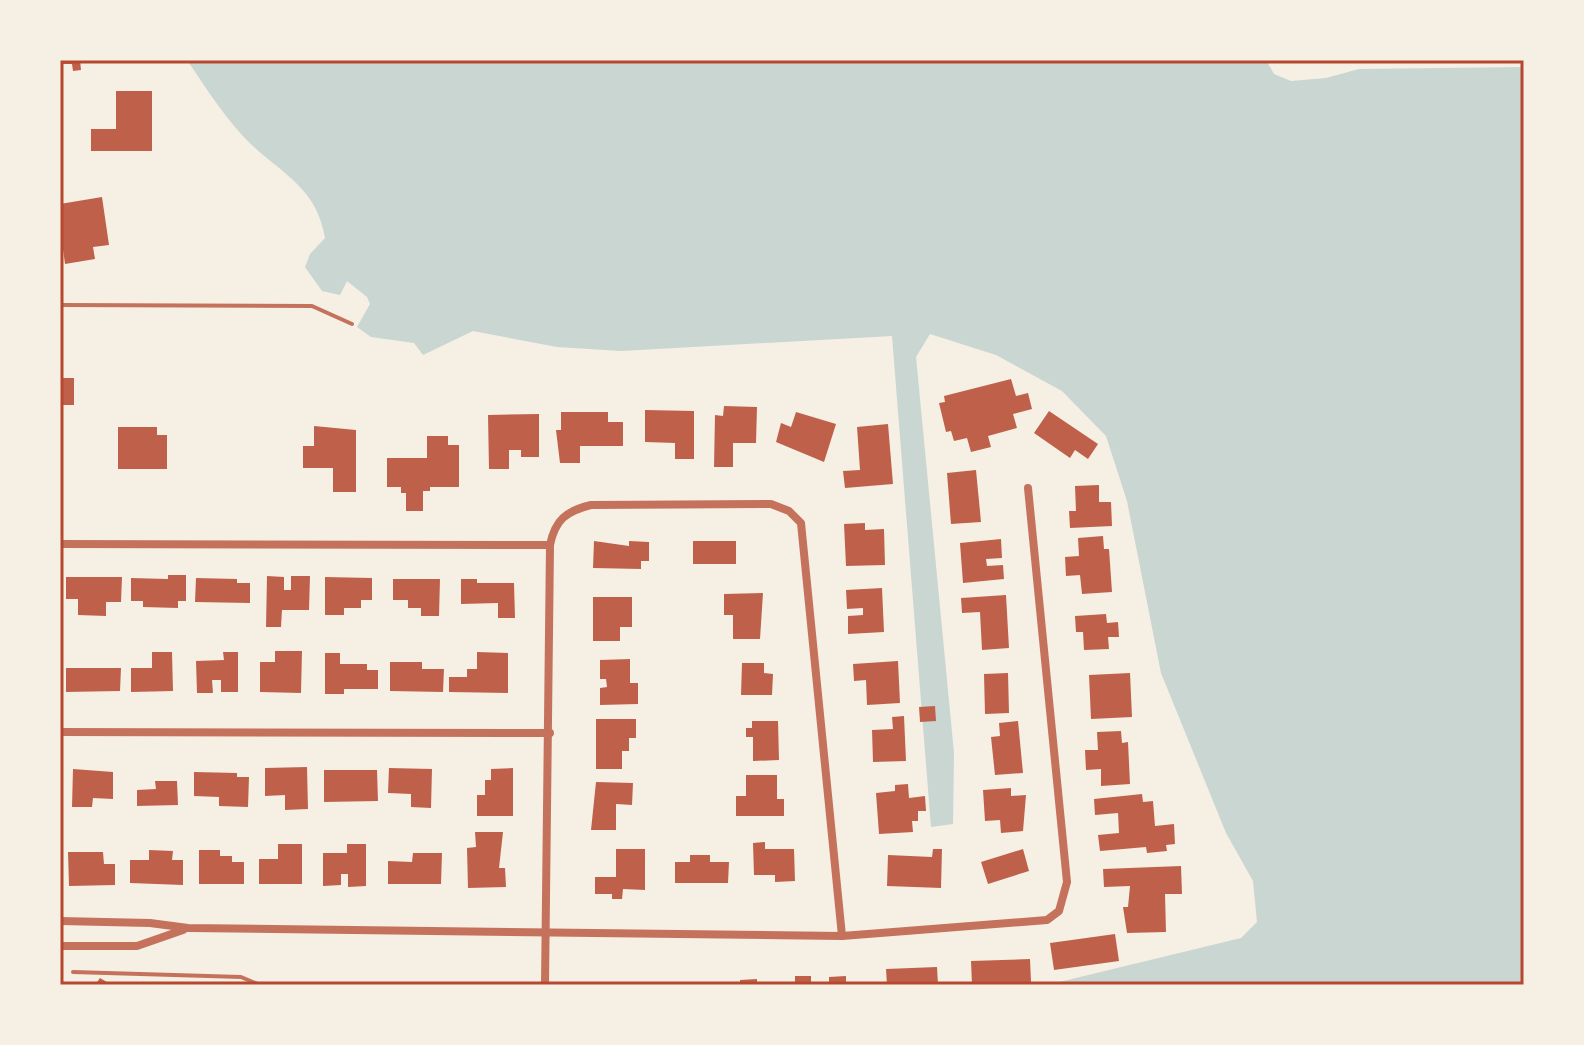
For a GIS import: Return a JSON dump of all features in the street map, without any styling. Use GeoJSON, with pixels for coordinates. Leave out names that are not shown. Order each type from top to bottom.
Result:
{"type":"FeatureCollection","features":[{"type":"Feature","properties":{"kind":"street"},"geometry":{"type":"LineString","coordinates":[[60,921],[150,923],[188,928],[545,935],[842,936],[1034,924],[1059,911],[1067,882],[1028,488]]}},
{"type":"Feature","properties":{"kind":"street"},"geometry":{"type":"LineString","coordinates":[[545,985],[550,545],[554,527],[569,510],[591,505],[771,504],[789,511],[801,523],[842,936]]}},
{"type":"Feature","properties":{"kind":"street"},"geometry":{"type":"LineString","coordinates":[[60,544],[550,545]]}},
{"type":"Feature","properties":{"kind":"street"},"geometry":{"type":"LineString","coordinates":[[60,732],[550,733]]}},
{"type":"Feature","properties":{"kind":"street"},"geometry":{"type":"LineString","coordinates":[[60,946],[137,946],[188,928]]}},
{"type":"Feature","properties":{"kind":"lane"},"geometry":{"type":"LineString","coordinates":[[60,305],[312,306],[352,324]]}},
{"type":"Feature","properties":{"kind":"lane"},"geometry":{"type":"LineString","coordinates":[[73,972],[241,977],[260,985]]}},
{"type":"Feature","properties":{"kind":"shaded area"},"geometry":{"type":"Polygon","coordinates":[[[187,60],[1266,60],[1274,74],[1291,81],[1326,78],[1359,69],[1524,67],[1524,985],[1047,985],[1241,938],[1257,922],[1253,881],[1226,833],[1161,673],[1127,501],[1106,436],[1062,391],[996,355],[930,334],[916,357],[954,753],[953,824],[931,827],[892,336],[621,351],[557,347],[473,331],[423,355],[414,343],[371,337],[357,327],[370,304],[367,297],[347,281],[340,295],[322,291],[305,267],[310,254],[325,238],[313,204],[293,180],[242,135],[187,60]]]}},
{"type":"Feature","properties":{"kind":"building"},"geometry":{"type":"Polygon","coordinates":[[[60,60],[80,60],[81,70],[73,71],[72,64],[60,64],[60,60]]]}},
{"type":"Feature","properties":{"kind":"building"},"geometry":{"type":"Polygon","coordinates":[[[116,91],[152,91],[152,151],[91,151],[91,129],[116,129],[116,91]]]}},
{"type":"Feature","properties":{"kind":"building"},"geometry":{"type":"Polygon","coordinates":[[[102,197],[109,245],[93,247],[95,259],[65,264],[63,249],[60,250],[60,204],[102,197]]]}},
{"type":"Feature","properties":{"kind":"building"},"geometry":{"type":"Polygon","coordinates":[[[60,378],[74,378],[74,405],[60,405],[60,378]]]}},
{"type":"Feature","properties":{"kind":"building"},"geometry":{"type":"Polygon","coordinates":[[[1011,379],[1016,396],[1028,393],[1032,409],[1013,414],[1017,428],[988,436],[991,447],[971,452],[967,438],[954,441],[951,431],[946,432],[939,403],[945,402],[944,396],[1011,379]]]}},
{"type":"Feature","properties":{"kind":"building"},"geometry":{"type":"Polygon","coordinates":[[[724,406],[757,407],[756,443],[733,443],[733,467],[714,467],[715,415],[723,416],[724,406]]]}},
{"type":"Feature","properties":{"kind":"building"},"geometry":{"type":"Polygon","coordinates":[[[645,410],[694,411],[694,459],[675,459],[675,443],[645,442],[645,410]]]}},
{"type":"Feature","properties":{"kind":"building"},"geometry":{"type":"Polygon","coordinates":[[[1049,411],[1098,444],[1088,459],[1075,450],[1070,458],[1034,433],[1049,411]]]}},
{"type":"Feature","properties":{"kind":"building"},"geometry":{"type":"Polygon","coordinates":[[[561,412],[608,412],[608,422],[623,422],[623,446],[580,446],[580,463],[560,463],[556,430],[561,430],[561,412]]]}},
{"type":"Feature","properties":{"kind":"building"},"geometry":{"type":"Polygon","coordinates":[[[796,412],[836,424],[824,462],[776,442],[781,423],[791,427],[796,412]]]}},
{"type":"Feature","properties":{"kind":"building"},"geometry":{"type":"Polygon","coordinates":[[[539,414],[539,457],[521,457],[521,450],[509,450],[509,469],[489,469],[488,415],[539,414]]]}},
{"type":"Feature","properties":{"kind":"building"},"geometry":{"type":"Polygon","coordinates":[[[888,424],[893,484],[845,488],[843,471],[860,470],[857,427],[888,424]]]}},
{"type":"Feature","properties":{"kind":"building"},"geometry":{"type":"Polygon","coordinates":[[[314,426],[356,430],[356,492],[333,492],[333,468],[303,468],[303,446],[314,446],[314,426]]]}},
{"type":"Feature","properties":{"kind":"building"},"geometry":{"type":"Polygon","coordinates":[[[118,427],[157,427],[157,435],[167,435],[167,469],[118,469],[118,427]]]}},
{"type":"Feature","properties":{"kind":"building"},"geometry":{"type":"Polygon","coordinates":[[[427,436],[448,436],[448,445],[459,445],[459,487],[430,487],[430,491],[423,491],[423,511],[406,511],[406,493],[401,493],[401,487],[387,487],[387,458],[427,458],[427,436]]]}},
{"type":"Feature","properties":{"kind":"building"},"geometry":{"type":"Polygon","coordinates":[[[976,470],[981,522],[951,524],[947,473],[976,470]]]}},
{"type":"Feature","properties":{"kind":"building"},"geometry":{"type":"Polygon","coordinates":[[[1099,485],[1099,502],[1111,502],[1112,526],[1070,528],[1069,511],[1076,511],[1075,486],[1099,485]]]}},
{"type":"Feature","properties":{"kind":"building"},"geometry":{"type":"Polygon","coordinates":[[[865,523],[865,530],[884,529],[885,565],[846,566],[844,524],[865,523]]]}},
{"type":"Feature","properties":{"kind":"building"},"geometry":{"type":"Polygon","coordinates":[[[1103,536],[1104,549],[1109,549],[1112,592],[1082,594],[1080,575],[1066,576],[1065,557],[1079,556],[1078,538],[1103,536]]]}},
{"type":"Feature","properties":{"kind":"building"},"geometry":{"type":"Polygon","coordinates":[[[1001,539],[1002,558],[986,559],[987,566],[1003,565],[1004,579],[963,583],[960,543],[1001,539]]]}},
{"type":"Feature","properties":{"kind":"building"},"geometry":{"type":"Polygon","coordinates":[[[594,541],[629,546],[629,541],[649,542],[649,561],[641,561],[641,569],[593,568],[594,541]]]}},
{"type":"Feature","properties":{"kind":"building"},"geometry":{"type":"Polygon","coordinates":[[[693,541],[736,541],[736,564],[693,564],[693,541]]]}},
{"type":"Feature","properties":{"kind":"building"},"geometry":{"type":"Polygon","coordinates":[[[168,575],[186,575],[186,601],[178,601],[178,608],[143,607],[143,601],[131,601],[131,578],[168,579],[168,575]]]}},
{"type":"Feature","properties":{"kind":"building"},"geometry":{"type":"Polygon","coordinates":[[[267,576],[284,577],[284,590],[291,590],[291,576],[310,576],[309,610],[282,610],[281,627],[266,627],[267,576]]]}},
{"type":"Feature","properties":{"kind":"building"},"geometry":{"type":"Polygon","coordinates":[[[66,577],[122,577],[121,602],[106,602],[106,616],[78,615],[78,599],[66,599],[66,577]]]}},
{"type":"Feature","properties":{"kind":"building"},"geometry":{"type":"Polygon","coordinates":[[[325,577],[372,578],[372,600],[361,600],[361,608],[344,608],[344,615],[325,615],[325,577]]]}},
{"type":"Feature","properties":{"kind":"building"},"geometry":{"type":"Polygon","coordinates":[[[196,578],[237,579],[237,583],[250,583],[250,603],[195,602],[196,578]]]}},
{"type":"Feature","properties":{"kind":"building"},"geometry":{"type":"Polygon","coordinates":[[[393,579],[440,579],[439,616],[421,616],[421,608],[408,608],[408,600],[393,600],[393,579]]]}},
{"type":"Feature","properties":{"kind":"building"},"geometry":{"type":"Polygon","coordinates":[[[461,579],[477,579],[477,583],[514,583],[515,618],[498,618],[498,603],[461,604],[461,579]]]}},
{"type":"Feature","properties":{"kind":"building"},"geometry":{"type":"Polygon","coordinates":[[[882,588],[884,632],[848,634],[848,616],[863,615],[863,608],[847,609],[846,590],[882,588]]]}},
{"type":"Feature","properties":{"kind":"building"},"geometry":{"type":"Polygon","coordinates":[[[763,593],[760,639],[733,639],[733,615],[724,615],[724,594],[763,593]]]}},
{"type":"Feature","properties":{"kind":"building"},"geometry":{"type":"Polygon","coordinates":[[[1006,595],[1009,648],[982,650],[980,612],[962,613],[961,598],[1006,595]]]}},
{"type":"Feature","properties":{"kind":"building"},"geometry":{"type":"Polygon","coordinates":[[[593,597],[632,597],[632,627],[620,627],[620,641],[593,641],[593,597]]]}},
{"type":"Feature","properties":{"kind":"building"},"geometry":{"type":"Polygon","coordinates":[[[1106,614],[1107,623],[1118,622],[1119,637],[1108,637],[1109,649],[1084,650],[1083,632],[1076,632],[1075,616],[1106,614]]]}},
{"type":"Feature","properties":{"kind":"building"},"geometry":{"type":"Polygon","coordinates":[[[275,651],[302,651],[301,693],[260,692],[260,662],[275,662],[275,651]]]}},
{"type":"Feature","properties":{"kind":"building"},"geometry":{"type":"Polygon","coordinates":[[[152,652],[172,652],[173,691],[131,692],[131,668],[152,668],[152,652]]]}},
{"type":"Feature","properties":{"kind":"building"},"geometry":{"type":"Polygon","coordinates":[[[223,652],[238,652],[238,692],[221,692],[221,680],[212,680],[213,693],[197,693],[196,661],[224,660],[223,652]]]}},
{"type":"Feature","properties":{"kind":"building"},"geometry":{"type":"Polygon","coordinates":[[[477,652],[508,653],[508,693],[449,692],[449,677],[467,677],[467,669],[477,669],[477,652]]]}},
{"type":"Feature","properties":{"kind":"building"},"geometry":{"type":"Polygon","coordinates":[[[325,653],[340,653],[340,664],[367,664],[367,670],[378,670],[378,689],[344,689],[344,694],[325,694],[325,653]]]}},
{"type":"Feature","properties":{"kind":"building"},"geometry":{"type":"Polygon","coordinates":[[[630,659],[630,683],[638,683],[638,704],[600,705],[600,688],[607,687],[606,679],[600,679],[600,660],[630,659]]]}},
{"type":"Feature","properties":{"kind":"building"},"geometry":{"type":"Polygon","coordinates":[[[898,661],[900,703],[867,705],[866,680],[854,681],[853,664],[898,661]]]}},
{"type":"Feature","properties":{"kind":"building"},"geometry":{"type":"Polygon","coordinates":[[[390,662],[422,662],[422,669],[444,669],[443,692],[390,691],[390,662]]]}},
{"type":"Feature","properties":{"kind":"building"},"geometry":{"type":"Polygon","coordinates":[[[742,663],[764,663],[764,673],[773,674],[772,695],[741,695],[742,663]]]}},
{"type":"Feature","properties":{"kind":"building"},"geometry":{"type":"Polygon","coordinates":[[[66,668],[121,668],[120,691],[66,692],[66,668]]]}},
{"type":"Feature","properties":{"kind":"building"},"geometry":{"type":"Polygon","coordinates":[[[1008,673],[1009,713],[985,714],[984,674],[1008,673]]]}},
{"type":"Feature","properties":{"kind":"building"},"geometry":{"type":"Polygon","coordinates":[[[1130,673],[1132,717],[1091,719],[1089,675],[1130,673]]]}},
{"type":"Feature","properties":{"kind":"building"},"geometry":{"type":"Polygon","coordinates":[[[935,706],[936,721],[920,722],[919,707],[935,706]]]}},
{"type":"Feature","properties":{"kind":"building"},"geometry":{"type":"Polygon","coordinates":[[[904,716],[906,761],[873,762],[872,730],[893,729],[892,717],[904,716]]]}},
{"type":"Feature","properties":{"kind":"building"},"geometry":{"type":"Polygon","coordinates":[[[596,719],[636,719],[636,738],[629,738],[629,751],[622,751],[622,769],[596,769],[596,719]]]}},
{"type":"Feature","properties":{"kind":"building"},"geometry":{"type":"Polygon","coordinates":[[[752,721],[778,721],[779,760],[753,761],[753,737],[746,737],[746,728],[752,728],[752,721]]]}},
{"type":"Feature","properties":{"kind":"building"},"geometry":{"type":"Polygon","coordinates":[[[1018,721],[1023,773],[995,775],[991,737],[1000,736],[999,723],[1018,721]]]}},
{"type":"Feature","properties":{"kind":"building"},"geometry":{"type":"Polygon","coordinates":[[[1121,731],[1122,743],[1128,742],[1130,784],[1101,786],[1101,769],[1086,770],[1085,750],[1098,750],[1097,732],[1121,731]]]}},
{"type":"Feature","properties":{"kind":"building"},"geometry":{"type":"Polygon","coordinates":[[[307,767],[308,809],[285,810],[285,795],[265,796],[265,768],[307,767]]]}},
{"type":"Feature","properties":{"kind":"building"},"geometry":{"type":"Polygon","coordinates":[[[389,768],[432,769],[431,808],[411,807],[411,794],[388,793],[389,768]]]}},
{"type":"Feature","properties":{"kind":"building"},"geometry":{"type":"Polygon","coordinates":[[[513,768],[513,816],[477,816],[477,795],[485,795],[485,780],[491,780],[491,769],[513,768]]]}},
{"type":"Feature","properties":{"kind":"building"},"geometry":{"type":"Polygon","coordinates":[[[73,769],[113,772],[113,799],[93,798],[92,807],[72,807],[73,769]]]}},
{"type":"Feature","properties":{"kind":"building"},"geometry":{"type":"Polygon","coordinates":[[[324,770],[377,770],[378,801],[324,802],[324,770]]]}},
{"type":"Feature","properties":{"kind":"building"},"geometry":{"type":"Polygon","coordinates":[[[194,772],[237,773],[237,777],[249,777],[248,807],[219,806],[219,797],[194,796],[194,772]]]}},
{"type":"Feature","properties":{"kind":"building"},"geometry":{"type":"Polygon","coordinates":[[[746,775],[777,775],[777,799],[784,799],[784,816],[736,816],[736,796],[746,796],[746,775]]]}},
{"type":"Feature","properties":{"kind":"building"},"geometry":{"type":"Polygon","coordinates":[[[155,781],[177,781],[178,805],[137,806],[137,790],[156,789],[155,781]]]}},
{"type":"Feature","properties":{"kind":"building"},"geometry":{"type":"Polygon","coordinates":[[[596,782],[633,783],[632,805],[616,804],[616,830],[591,830],[596,782]]]}},
{"type":"Feature","properties":{"kind":"building"},"geometry":{"type":"Polygon","coordinates":[[[908,784],[909,798],[925,796],[926,811],[918,811],[918,821],[912,821],[913,832],[879,834],[876,793],[895,791],[895,785],[908,784]]]}},
{"type":"Feature","properties":{"kind":"building"},"geometry":{"type":"Polygon","coordinates":[[[1011,788],[1011,796],[1026,795],[1023,831],[1001,833],[1000,820],[985,821],[983,790],[1011,788]]]}},
{"type":"Feature","properties":{"kind":"building"},"geometry":{"type":"Polygon","coordinates":[[[1142,794],[1143,802],[1153,801],[1155,826],[1174,824],[1175,844],[1166,845],[1167,851],[1147,853],[1146,847],[1100,851],[1098,835],[1119,833],[1118,813],[1095,815],[1094,799],[1142,794]]]}},
{"type":"Feature","properties":{"kind":"building"},"geometry":{"type":"Polygon","coordinates":[[[475,832],[503,832],[499,868],[505,868],[506,887],[468,888],[467,848],[476,847],[475,832]]]}},
{"type":"Feature","properties":{"kind":"building"},"geometry":{"type":"Polygon","coordinates":[[[765,842],[765,849],[794,849],[795,881],[775,882],[775,875],[754,875],[753,843],[765,842]]]}},
{"type":"Feature","properties":{"kind":"building"},"geometry":{"type":"Polygon","coordinates":[[[278,844],[302,844],[302,884],[259,884],[259,859],[278,859],[278,844]]]}},
{"type":"Feature","properties":{"kind":"building"},"geometry":{"type":"Polygon","coordinates":[[[347,844],[366,844],[366,886],[348,887],[348,874],[341,874],[341,885],[323,886],[323,853],[347,853],[347,844]]]}},
{"type":"Feature","properties":{"kind":"building"},"geometry":{"type":"Polygon","coordinates":[[[616,849],[645,849],[645,890],[623,889],[622,899],[612,899],[612,894],[595,894],[595,877],[616,877],[616,849]]]}},
{"type":"Feature","properties":{"kind":"building"},"geometry":{"type":"Polygon","coordinates":[[[933,849],[942,849],[941,888],[887,886],[888,855],[932,857],[933,849]]]}},
{"type":"Feature","properties":{"kind":"building"},"geometry":{"type":"Polygon","coordinates":[[[1023,849],[1029,871],[988,884],[981,862],[1023,849]]]}},
{"type":"Feature","properties":{"kind":"building"},"geometry":{"type":"Polygon","coordinates":[[[149,850],[173,851],[172,860],[183,860],[183,885],[130,883],[130,860],[149,860],[149,850]]]}},
{"type":"Feature","properties":{"kind":"building"},"geometry":{"type":"Polygon","coordinates":[[[199,850],[220,850],[220,856],[232,856],[232,862],[244,862],[244,884],[199,884],[199,850]]]}},
{"type":"Feature","properties":{"kind":"building"},"geometry":{"type":"Polygon","coordinates":[[[68,852],[103,852],[104,864],[115,864],[115,885],[69,886],[68,852]]]}},
{"type":"Feature","properties":{"kind":"building"},"geometry":{"type":"Polygon","coordinates":[[[413,853],[442,853],[441,884],[388,884],[388,861],[412,862],[413,853]]]}},
{"type":"Feature","properties":{"kind":"building"},"geometry":{"type":"Polygon","coordinates":[[[690,855],[710,855],[710,862],[729,862],[728,883],[675,883],[675,862],[690,862],[690,855]]]}},
{"type":"Feature","properties":{"kind":"building"},"geometry":{"type":"Polygon","coordinates":[[[1181,866],[1182,894],[1165,894],[1166,932],[1127,933],[1123,907],[1128,907],[1130,886],[1104,887],[1103,869],[1181,866]]]}},
{"type":"Feature","properties":{"kind":"building"},"geometry":{"type":"Polygon","coordinates":[[[1115,934],[1119,961],[1054,970],[1050,943],[1115,934]]]}},
{"type":"Feature","properties":{"kind":"building"},"geometry":{"type":"Polygon","coordinates":[[[1030,959],[1031,982],[972,985],[971,961],[1030,959]]]}},
{"type":"Feature","properties":{"kind":"building"},"geometry":{"type":"Polygon","coordinates":[[[937,967],[938,985],[887,985],[886,969],[937,967]]]}},
{"type":"Feature","properties":{"kind":"building"},"geometry":{"type":"Polygon","coordinates":[[[795,976],[811,976],[811,985],[795,985],[795,976]]]}},
{"type":"Feature","properties":{"kind":"building"},"geometry":{"type":"Polygon","coordinates":[[[846,976],[846,985],[829,985],[829,977],[846,976]]]}},
{"type":"Feature","properties":{"kind":"building"},"geometry":{"type":"Polygon","coordinates":[[[100,978],[112,985],[95,985],[100,978]]]}},
{"type":"Feature","properties":{"kind":"building"},"geometry":{"type":"Polygon","coordinates":[[[757,979],[757,985],[740,985],[740,980],[757,979]]]}}]}
